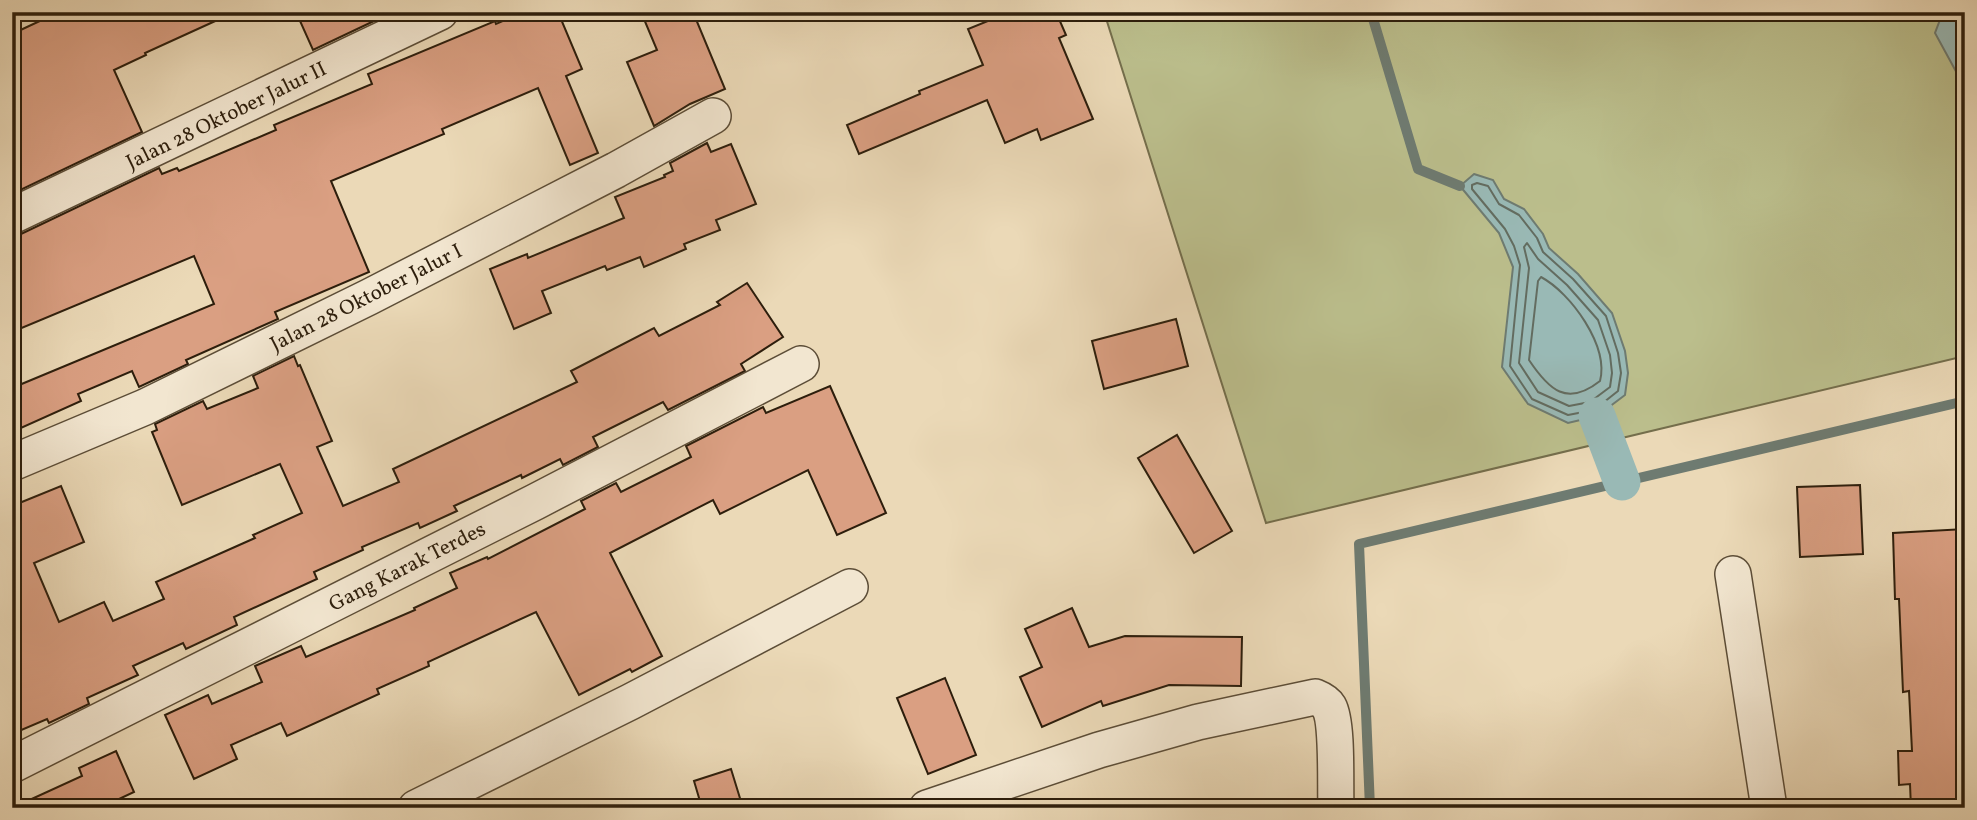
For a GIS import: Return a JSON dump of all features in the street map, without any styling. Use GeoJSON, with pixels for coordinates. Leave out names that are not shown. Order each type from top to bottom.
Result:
{"type":"FeatureCollection","features":[{"type":"Feature","properties":{"kind":"street","name":"Jalan 28 Oktober Jalur II"},"geometry":{"type":"LineString","coordinates":[[12,216],[440,12]]}},
{"type":"Feature","properties":{"kind":"street","name":"Jalan 28 Oktober Jalur I"},"geometry":{"type":"LineString","coordinates":[[12,463],[145,407],[369,297],[713,116]]}},
{"type":"Feature","properties":{"kind":"street","name":"Gang Karak Terdes"},"geometry":{"type":"LineString","coordinates":[[12,765],[535,502],[801,364]]}},
{"type":"Feature","properties":{"kind":"street"},"geometry":{"type":"LineString","coordinates":[[1733,574],[1769,808]]}},
{"type":"Feature","properties":{"kind":"street"},"geometry":{"type":"LineString","coordinates":[[416,808],[630,702],[850,587]]}},
{"type":"Feature","properties":{"kind":"street"},"geometry":{"type":"LineString","coordinates":[[927,808],[1099,750],[1198,722],[1315,697],[1328,706],[1332,721],[1336,808]]}},
{"type":"Feature","properties":{"kind":"green space"},"geometry":{"type":"Polygon","coordinates":[[[1104,12],[1965,12],[1965,356],[1266,523],[1104,12]]]}},
{"type":"Feature","properties":{"kind":"water"},"geometry":{"type":"Polygon","coordinates":[[[1943,12],[1965,12],[1965,88],[1935,33],[1943,12]]]}},
{"type":"Feature","properties":{"kind":"water"},"geometry":{"type":"Polygon","coordinates":[[[1474,174],[1493,180],[1504,199],[1524,209],[1543,234],[1549,248],[1578,274],[1612,313],[1625,351],[1628,373],[1625,395],[1597,416],[1568,423],[1528,404],[1502,367],[1513,267],[1499,233],[1460,186],[1474,174]]]}},
{"type":"Feature","properties":{"kind":"building"},"geometry":{"type":"Polygon","coordinates":[[[59,12],[235,12],[114,70],[142,132],[12,194],[12,34],[59,12]]]}},
{"type":"Feature","properties":{"kind":"building"},"geometry":{"type":"Polygon","coordinates":[[[296,12],[393,12],[313,50],[296,12]]]}},
{"type":"Feature","properties":{"kind":"building"},"geometry":{"type":"Polygon","coordinates":[[[524,12],[558,12],[582,69],[566,76],[598,153],[570,165],[538,88],[442,129],[444,134],[331,181],[369,272],[275,312],[278,319],[186,360],[188,364],[139,387],[132,371],[78,394],[81,401],[12,432],[12,388],[214,304],[194,256],[12,332],[12,236],[159,168],[162,174],[177,168],[179,171],[276,130],[274,125],[372,84],[368,74],[495,21],[496,24],[524,12]]]}},
{"type":"Feature","properties":{"kind":"building"},"geometry":{"type":"Polygon","coordinates":[[[641,12],[693,12],[725,89],[690,104],[654,126],[627,62],[657,50],[641,12]]]}},
{"type":"Feature","properties":{"kind":"building"},"geometry":{"type":"Polygon","coordinates":[[[1010,12],[1056,12],[1066,35],[1059,38],[1093,119],[1041,140],[1037,129],[1005,143],[987,100],[859,154],[847,125],[983,65],[968,29],[1010,12]]]}},
{"type":"Feature","properties":{"kind":"building"},"geometry":{"type":"Polygon","coordinates":[[[707,143],[711,152],[731,144],[756,204],[716,220],[720,230],[684,244],[686,249],[644,267],[640,257],[607,270],[605,266],[542,291],[551,313],[514,329],[490,269],[527,254],[528,258],[624,218],[615,197],[665,177],[664,175],[673,171],[670,163],[707,143]]]}},
{"type":"Feature","properties":{"kind":"building"},"geometry":{"type":"Polygon","coordinates":[[[747,283],[783,337],[741,364],[745,371],[668,410],[663,402],[593,437],[598,447],[563,465],[560,459],[454,506],[457,511],[420,528],[418,523],[362,547],[363,550],[314,572],[317,579],[234,617],[237,625],[186,649],[183,643],[133,666],[138,675],[87,698],[89,704],[49,723],[47,719],[12,734],[12,506],[61,486],[84,542],[34,563],[59,622],[104,602],[113,621],[164,599],[156,582],[255,538],[253,535],[302,513],[280,464],[182,505],[152,432],[157,430],[155,424],[203,401],[207,409],[258,388],[253,376],[294,356],[332,441],[317,447],[343,506],[399,482],[393,469],[577,382],[571,371],[654,328],[659,336],[720,305],[717,302],[747,283]]]}},
{"type":"Feature","properties":{"kind":"building"},"geometry":{"type":"Polygon","coordinates":[[[1176,319],[1188,366],[1104,389],[1092,341],[1176,319]]]}},
{"type":"Feature","properties":{"kind":"building"},"geometry":{"type":"Polygon","coordinates":[[[830,386],[886,513],[837,535],[808,470],[720,514],[713,500],[610,553],[662,656],[579,695],[536,612],[428,662],[429,666],[377,689],[379,694],[287,736],[281,723],[231,745],[237,759],[194,779],[165,715],[208,695],[212,704],[262,682],[255,666],[301,646],[306,657],[415,610],[414,608],[457,588],[450,573],[487,557],[488,559],[585,509],[581,501],[616,483],[621,492],[691,457],[686,446],[763,407],[766,413],[830,386]]]}},
{"type":"Feature","properties":{"kind":"building"},"geometry":{"type":"Polygon","coordinates":[[[1177,435],[1232,531],[1194,553],[1138,458],[1177,435]]]}},
{"type":"Feature","properties":{"kind":"building"},"geometry":{"type":"Polygon","coordinates":[[[1860,485],[1863,554],[1800,557],[1797,487],[1860,485]]]}},
{"type":"Feature","properties":{"kind":"building"},"geometry":{"type":"Polygon","coordinates":[[[1965,529],[1965,808],[1911,808],[1910,784],[1899,785],[1898,751],[1912,751],[1909,691],[1903,692],[1899,599],[1895,599],[1893,533],[1965,529]]]}},
{"type":"Feature","properties":{"kind":"building"},"geometry":{"type":"Polygon","coordinates":[[[1072,608],[1089,647],[1125,636],[1242,637],[1241,686],[1169,685],[1103,706],[1101,701],[1042,727],[1020,677],[1042,667],[1025,629],[1072,608]]]}},
{"type":"Feature","properties":{"kind":"building"},"geometry":{"type":"Polygon","coordinates":[[[945,678],[976,755],[928,774],[897,698],[945,678]]]}},
{"type":"Feature","properties":{"kind":"building"},"geometry":{"type":"Polygon","coordinates":[[[116,751],[134,792],[100,808],[12,808],[82,776],[79,768],[116,751]]]}},
{"type":"Feature","properties":{"kind":"building"},"geometry":{"type":"Polygon","coordinates":[[[731,769],[743,808],[702,808],[694,781],[731,769]]]}},
{"type":"Feature","properties":{"kind":"waterway"},"geometry":{"type":"LineString","coordinates":[[1371,12],[1418,169],[1460,186]]}},
{"type":"Feature","properties":{"kind":"waterway"},"geometry":{"type":"LineString","coordinates":[[1370,808],[1359,544],[1965,401]]}},
{"type":"Feature","properties":{"kind":"waterway"},"geometry":{"type":"LineString","coordinates":[[1597,416],[1622,482]]}}]}
